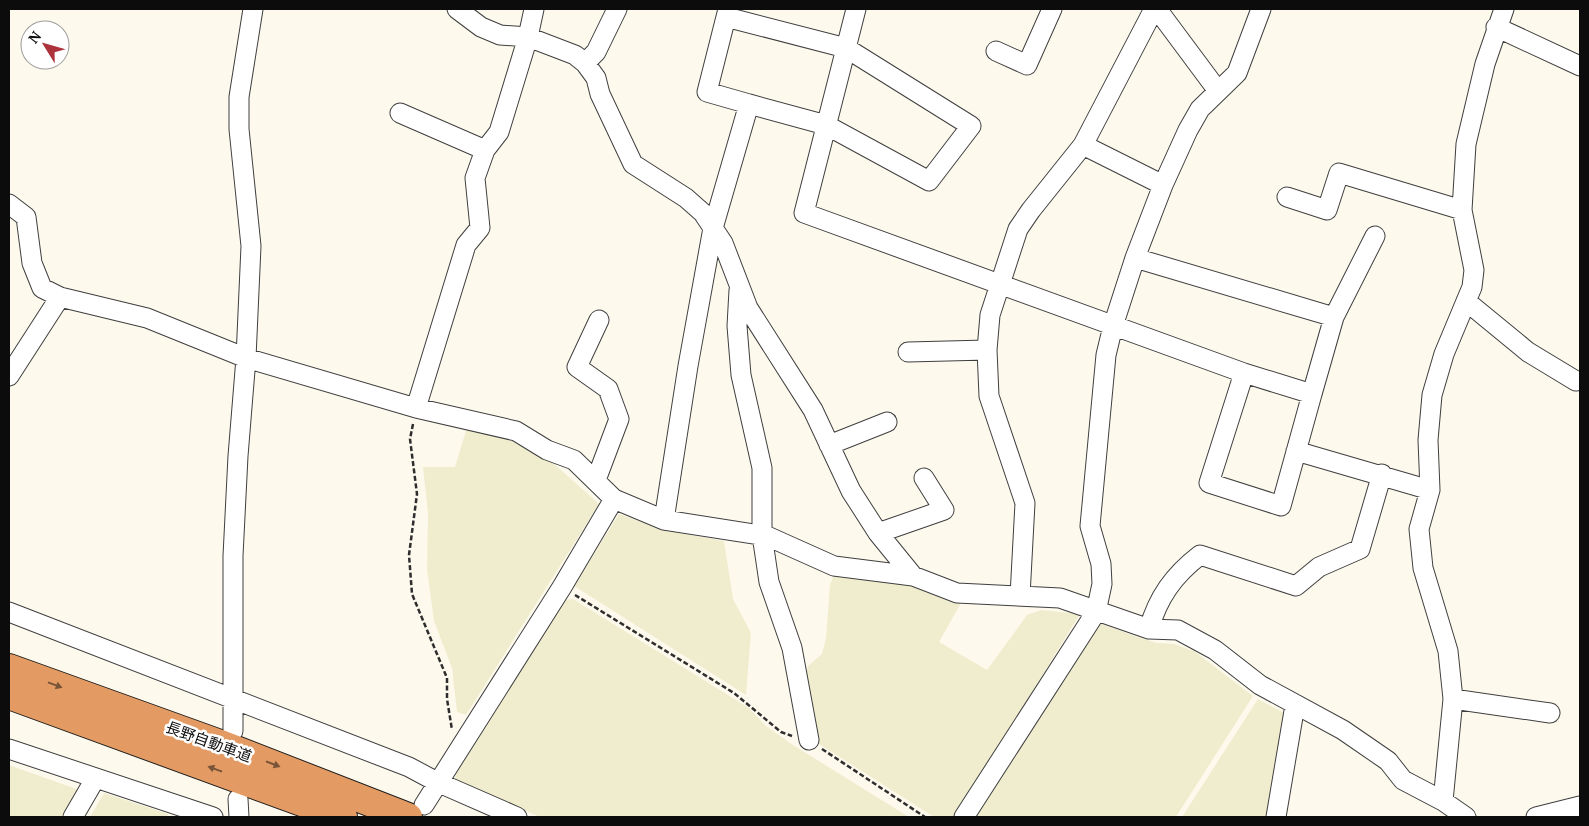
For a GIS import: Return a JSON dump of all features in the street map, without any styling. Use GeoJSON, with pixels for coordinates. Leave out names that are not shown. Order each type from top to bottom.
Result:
{"type":"FeatureCollection","features":[{"type":"Feature","properties":{"kind":"highway","name":"長野自動車道"},"geometry":{"type":"LineString","coordinates":[[9,668],[223,745],[416,811]]}},
{"type":"Feature","properties":{"kind":"highway","name":"長野自動車道"},"geometry":{"type":"LineString","coordinates":[[9,695],[343,817]]}},
{"type":"Feature","properties":{"kind":"street"},"geometry":{"type":"LineString","coordinates":[[233,731],[235,504],[246,358],[251,246],[239,129],[238,97],[254,9]]}},
{"type":"Feature","properties":{"kind":"street"},"geometry":{"type":"LineString","coordinates":[[457,9],[481,27],[500,34],[528,37],[575,55],[585,62],[596,78],[600,94],[634,164],[686,198],[703,213],[723,243],[748,308],[796,382],[852,491],[878,533],[913,576]]}},
{"type":"Feature","properties":{"kind":"street"},"geometry":{"type":"LineString","coordinates":[[416,408],[466,245],[480,228],[475,178],[485,150],[499,132],[528,37],[534,9]]}},
{"type":"Feature","properties":{"kind":"street"},"geometry":{"type":"LineString","coordinates":[[585,62],[596,52],[616,9]]}},
{"type":"Feature","properties":{"kind":"street"},"geometry":{"type":"LineString","coordinates":[[856,9],[804,214],[1244,373],[1312,394]]}},
{"type":"Feature","properties":{"kind":"street"},"geometry":{"type":"LineString","coordinates":[[996,52],[1027,65],[1052,9]]}},
{"type":"Feature","properties":{"kind":"street"},"geometry":{"type":"LineString","coordinates":[[1020,596],[1025,503],[988,396],[987,350],[990,315],[1018,229],[1082,145],[1155,9],[1218,91]]}},
{"type":"Feature","properties":{"kind":"street"},"geometry":{"type":"LineString","coordinates":[[964,817],[1096,612],[1102,584],[1101,564],[1090,526],[1106,355],[1113,326],[1134,258],[1163,185],[1200,109],[1237,73],[1261,9]]}},
{"type":"Feature","properties":{"kind":"street"},"geometry":{"type":"LineString","coordinates":[[1443,802],[1453,699],[1448,651],[1422,568],[1419,529],[1430,490],[1428,440],[1432,395],[1444,354],[1472,287],[1474,270],[1462,210],[1466,144],[1496,27],[1504,9]]}},
{"type":"Feature","properties":{"kind":"street"},"geometry":{"type":"LineString","coordinates":[[727,13],[846,48],[971,126],[929,181],[826,124],[707,92],[727,13]]}},
{"type":"Feature","properties":{"kind":"street"},"geometry":{"type":"LineString","coordinates":[[1496,27],[1580,66]]}},
{"type":"Feature","properties":{"kind":"street"},"geometry":{"type":"LineString","coordinates":[[664,520],[688,366],[713,228],[749,104]]}},
{"type":"Feature","properties":{"kind":"street"},"geometry":{"type":"LineString","coordinates":[[400,113],[485,150]]}},
{"type":"Feature","properties":{"kind":"street"},"geometry":{"type":"LineString","coordinates":[[1082,145],[1163,185]]}},
{"type":"Feature","properties":{"kind":"street"},"geometry":{"type":"LineString","coordinates":[[1286,197],[1327,210],[1339,173],[1462,210]]}},
{"type":"Feature","properties":{"kind":"street"},"geometry":{"type":"LineString","coordinates":[[9,204],[26,217],[32,263],[42,288],[60,297],[147,318],[246,358],[416,408],[516,431],[547,450],[574,460],[614,499],[664,520],[762,535],[834,566],[913,576],[957,593],[1060,598],[1149,629],[1178,630],[1216,650],[1260,685],[1342,730],[1388,761],[1403,780],[1466,817]]}},
{"type":"Feature","properties":{"kind":"street"},"geometry":{"type":"LineString","coordinates":[[1244,373],[1209,483],[1281,506],[1334,317],[1375,236]]}},
{"type":"Feature","properties":{"kind":"street"},"geometry":{"type":"LineString","coordinates":[[1134,258],[1334,317]]}},
{"type":"Feature","properties":{"kind":"street"},"geometry":{"type":"LineString","coordinates":[[740,285],[737,326],[741,375],[762,468],[762,535],[769,582],[792,648],[809,740]]}},
{"type":"Feature","properties":{"kind":"street"},"geometry":{"type":"LineString","coordinates":[[9,376],[60,297]]}},
{"type":"Feature","properties":{"kind":"street"},"geometry":{"type":"LineString","coordinates":[[1466,301],[1528,352],[1576,381]]}},
{"type":"Feature","properties":{"kind":"street"},"geometry":{"type":"LineString","coordinates":[[596,480],[619,419],[608,389],[577,367],[599,320]]}},
{"type":"Feature","properties":{"kind":"street"},"geometry":{"type":"LineString","coordinates":[[908,352],[987,350]]}},
{"type":"Feature","properties":{"kind":"street"},"geometry":{"type":"LineString","coordinates":[[829,445],[887,422]]}},
{"type":"Feature","properties":{"kind":"street"},"geometry":{"type":"LineString","coordinates":[[1296,451],[1382,474],[1430,490]]}},
{"type":"Feature","properties":{"kind":"street"},"geometry":{"type":"LineString","coordinates":[[1149,629],[1154,612],[1168,584],[1200,555],[1296,586],[1319,567],[1360,549],[1382,474]]}},
{"type":"Feature","properties":{"kind":"street"},"geometry":{"type":"LineString","coordinates":[[878,533],[944,510],[924,478]]}},
{"type":"Feature","properties":{"kind":"street"},"geometry":{"type":"LineString","coordinates":[[416,811],[437,782],[562,587],[614,499]]}},
{"type":"Feature","properties":{"kind":"street"},"geometry":{"type":"LineString","coordinates":[[9,612],[409,767],[437,782],[517,817]]}},
{"type":"Feature","properties":{"kind":"street"},"geometry":{"type":"LineString","coordinates":[[1453,699],[1550,713]]}},
{"type":"Feature","properties":{"kind":"street"},"geometry":{"type":"LineString","coordinates":[[1276,817],[1295,705]]}},
{"type":"Feature","properties":{"kind":"street"},"geometry":{"type":"LineString","coordinates":[[9,749],[213,817]]}},
{"type":"Feature","properties":{"kind":"street"},"geometry":{"type":"LineString","coordinates":[[73,817],[95,779]]}},
{"type":"Feature","properties":{"kind":"street"},"geometry":{"type":"LineString","coordinates":[[1536,817],[1580,806]]}},
{"type":"Feature","properties":{"kind":"path"},"geometry":{"type":"LineString","coordinates":[[416,408],[410,440],[417,494],[410,555],[412,594],[447,678],[447,699],[453,735],[459,748]]}},
{"type":"Feature","properties":{"kind":"path"},"geometry":{"type":"LineString","coordinates":[[562,587],[734,692],[781,732],[809,740],[925,817]]}},
{"type":"Feature","properties":{"kind":"shaded area"},"geometry":{"type":"Polygon","coordinates":[[[468,424],[496,433],[552,462],[599,504],[466,715],[457,712],[452,668],[434,621],[427,569],[428,513],[423,467],[455,467],[468,424]]]}},
{"type":"Feature","properties":{"kind":"shaded area"},"geometry":{"type":"Polygon","coordinates":[[[619,514],[667,531],[724,541],[733,599],[751,633],[746,695],[574,586],[619,514]]]}},
{"type":"Feature","properties":{"kind":"shaded area"},"geometry":{"type":"Polygon","coordinates":[[[834,575],[910,582],[962,601],[939,642],[987,670],[1027,615],[1041,610],[1080,614],[955,817],[934,817],[816,742],[805,679],[808,666],[822,654],[826,638],[830,585],[834,575]]]}},
{"type":"Feature","properties":{"kind":"shaded area"},"geometry":{"type":"Polygon","coordinates":[[[573,599],[749,708],[766,726],[793,745],[909,817],[540,817],[456,780],[455,773],[564,600],[573,599]]]}},
{"type":"Feature","properties":{"kind":"shaded area"},"geometry":{"type":"Polygon","coordinates":[[[1099,623],[1157,643],[1174,644],[1194,651],[1253,696],[1176,817],[975,817],[1099,623]]]}},
{"type":"Feature","properties":{"kind":"shaded area"},"geometry":{"type":"Polygon","coordinates":[[[1258,699],[1288,715],[1279,739],[1284,744],[1271,817],[1182,817],[1258,699]]]}},
{"type":"Feature","properties":{"kind":"shaded area"},"geometry":{"type":"Polygon","coordinates":[[[9,765],[82,791],[66,817],[9,817],[9,765]]]}},
{"type":"Feature","properties":{"kind":"shaded area"},"geometry":{"type":"Polygon","coordinates":[[[104,793],[168,814],[167,817],[90,817],[104,793]]]}}]}
